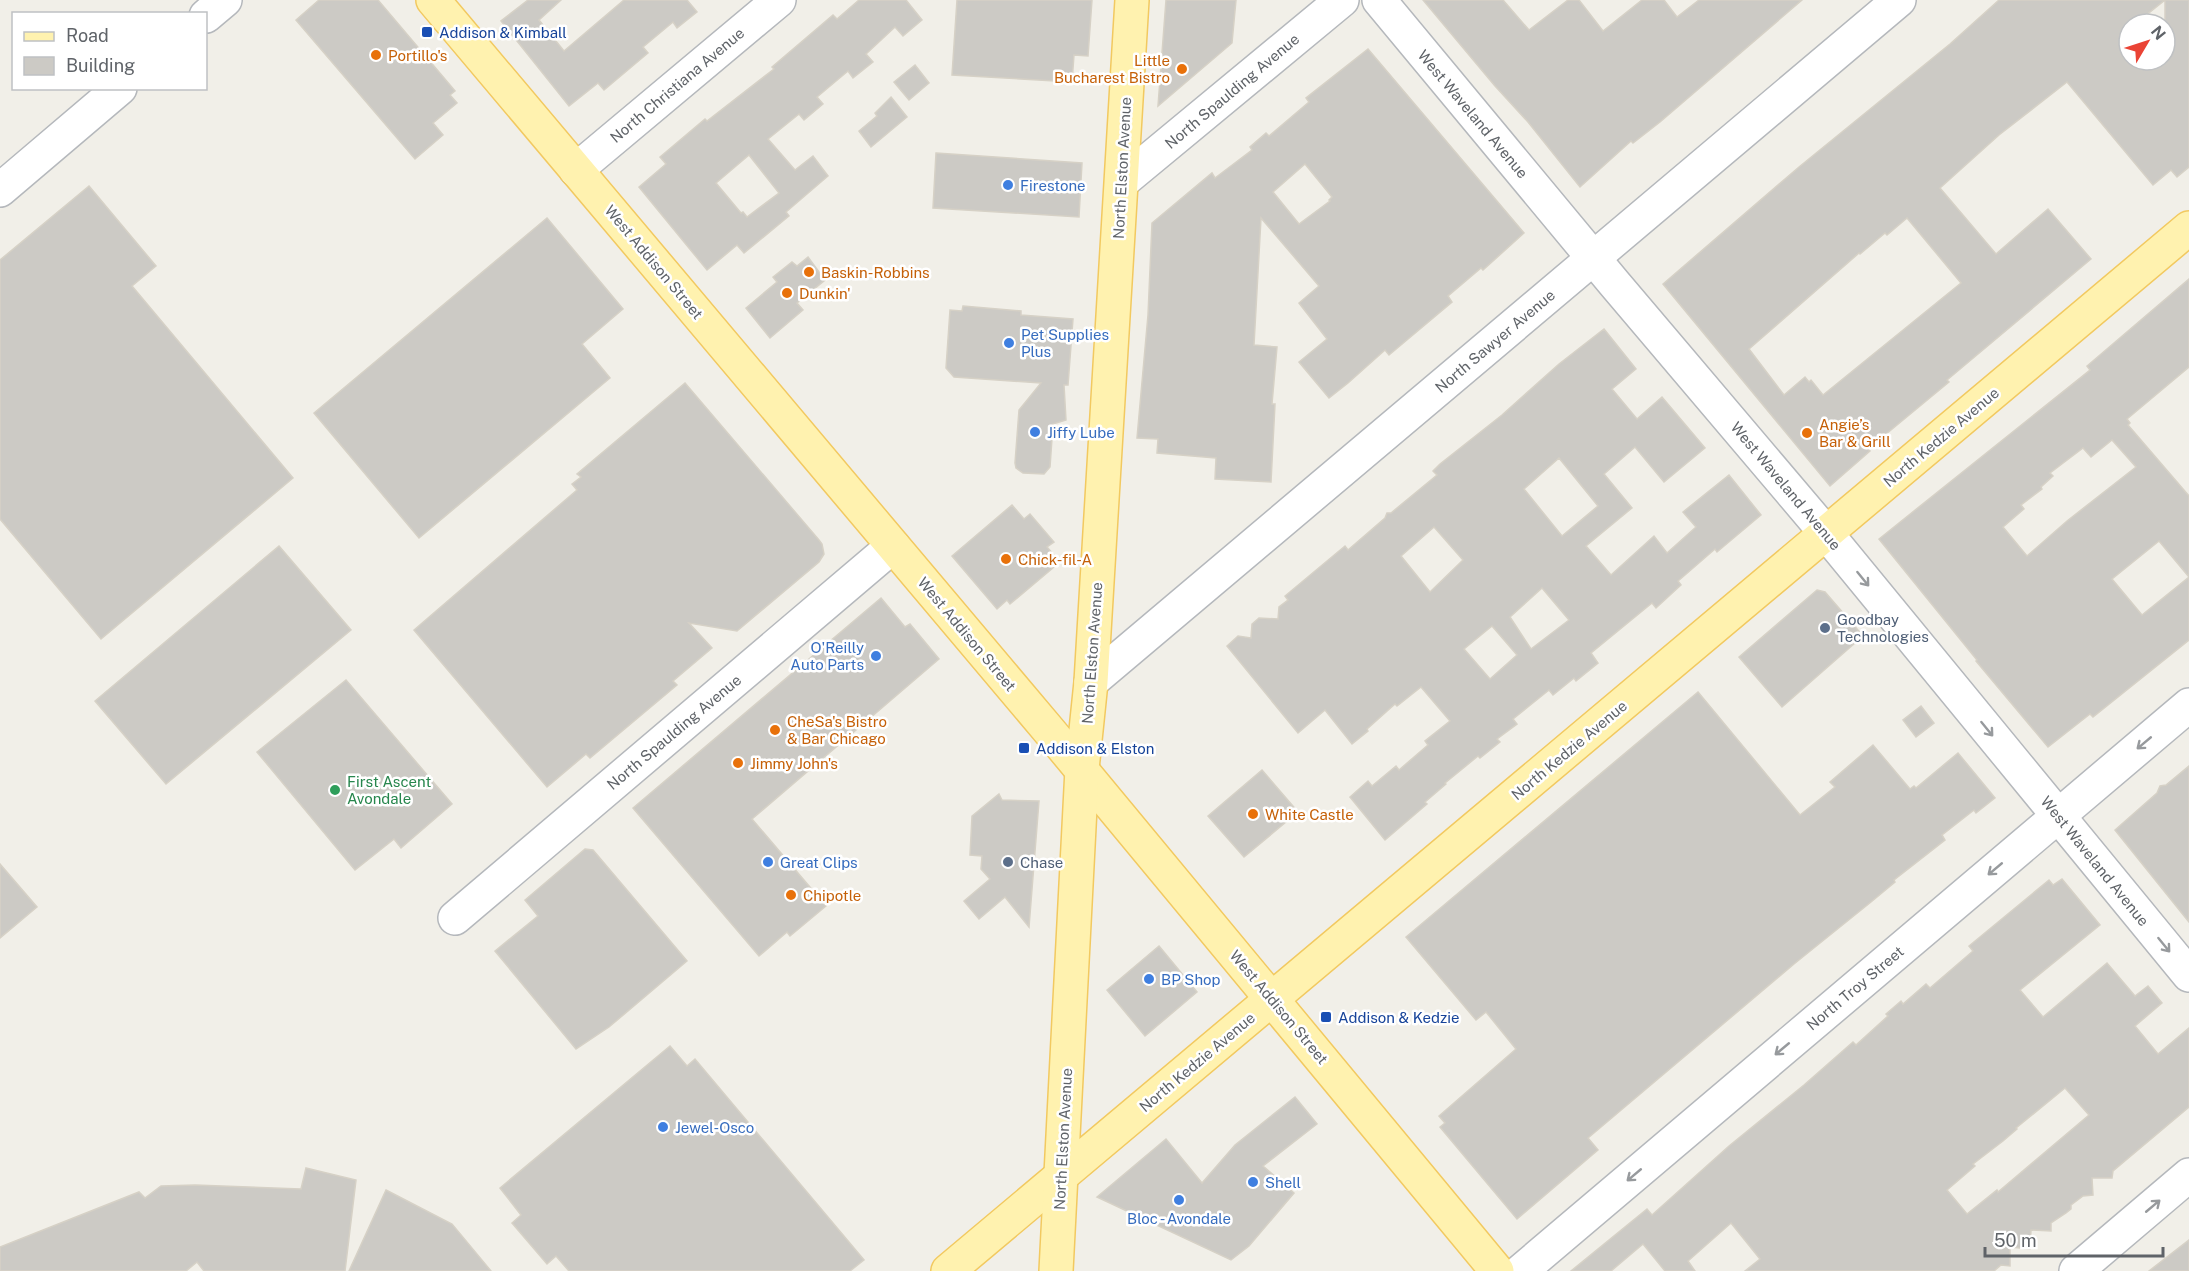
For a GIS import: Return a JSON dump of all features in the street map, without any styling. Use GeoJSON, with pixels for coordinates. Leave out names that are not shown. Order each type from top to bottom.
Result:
{"type":"FeatureCollection","features":[{"type":"Feature","properties":{"kind":"main road","name":"West Addison Street"},"geometry":{"type":"LineString","coordinates":[[433,0],[1082,769],[1497,1271]]}},
{"type":"Feature","properties":{"kind":"main road","name":"North Elston Avenue"},"geometry":{"type":"LineString","coordinates":[[1056,1271],[1082,769],[1091,682],[1132,0]]}},
{"type":"Feature","properties":{"kind":"main road","name":"North Kedzie Avenue"},"geometry":{"type":"LineString","coordinates":[[948,1271],[2189,228]]}},
{"type":"Feature","properties":{"kind":"street"},"geometry":{"type":"LineString","coordinates":[[207,15],[225,0]]}},
{"type":"Feature","properties":{"kind":"street","name":"North Christiana Avenue"},"geometry":{"type":"LineString","coordinates":[[576,170],[779,0]]}},
{"type":"Feature","properties":{"kind":"street","name":"North Spaulding Avenue"},"geometry":{"type":"LineString","coordinates":[[1122,182],[1342,0]]}},
{"type":"Feature","properties":{"kind":"street","name":"West Waveland Avenue"},"geometry":{"type":"LineString","coordinates":[[1379,0],[1593,258],[1826,533],[2189,975]]}},
{"type":"Feature","properties":{"kind":"street","name":"North Sawyer Avenue"},"geometry":{"type":"LineString","coordinates":[[1091,682],[1899,0]]}},
{"type":"Feature","properties":{"kind":"street"},"geometry":{"type":"LineString","coordinates":[[0,190],[118,90]]}},
{"type":"Feature","properties":{"kind":"street","name":"North Spaulding Avenue"},"geometry":{"type":"LineString","coordinates":[[454,918],[893,546]]}},
{"type":"Feature","properties":{"kind":"street","name":"North Troy Street"},"geometry":{"type":"LineString","coordinates":[[1521,1271],[2189,705]]}},
{"type":"Feature","properties":{"kind":"street"},"geometry":{"type":"LineString","coordinates":[[2076,1271],[2189,1175]]}},
{"type":"Feature","properties":{"kind":"building","name":"Portillo's"},"geometry":{"type":"Polygon","coordinates":[[[319,0],[378,0],[455,91],[450,95],[457,103],[433,123],[443,135],[415,159],[296,20],[319,0]]]}},
{"type":"Feature","properties":{"kind":"building"},"geometry":{"type":"Polygon","coordinates":[[[528,0],[561,0],[539,20],[564,51],[624,0],[687,0],[697,12],[677,28],[673,22],[643,47],[648,53],[604,90],[598,83],[569,106],[501,21],[528,0]]]}},
{"type":"Feature","properties":{"kind":"building"},"geometry":{"type":"Polygon","coordinates":[[[859,0],[906,0],[922,20],[903,36],[895,27],[866,54],[873,62],[853,78],[848,71],[817,97],[823,104],[804,120],[799,114],[768,139],[795,170],[813,156],[828,176],[786,212],[789,216],[744,253],[737,245],[707,270],[639,187],[666,164],[660,157],[705,119],[707,121],[774,69],[772,67],[833,15],[837,19],[859,0]],[[749,155],[716,183],[747,217],[779,193],[749,155]]]}},
{"type":"Feature","properties":{"kind":"building"},"geometry":{"type":"Polygon","coordinates":[[[957,0],[1092,0],[1088,56],[1074,55],[1072,82],[952,75],[957,0]]]}},
{"type":"Feature","properties":{"kind":"building","name":"Little Bucharest Bistro"},"geometry":{"type":"Polygon","coordinates":[[[1166,0],[1236,0],[1232,43],[1158,106],[1166,0]]]}},
{"type":"Feature","properties":{"kind":"building"},"geometry":{"type":"Polygon","coordinates":[[[1423,0],[1503,0],[1529,30],[1568,0],[1579,0],[1603,31],[1642,0],[1664,0],[1677,17],[1699,0],[1802,0],[1660,122],[1633,143],[1631,141],[1580,187],[1528,122],[1423,0]]]}},
{"type":"Feature","properties":{"kind":"building"},"geometry":{"type":"Polygon","coordinates":[[[1999,0],[2165,0],[2189,0],[2189,167],[2177,177],[2171,170],[2153,185],[2067,82],[1999,135],[1940,188],[1996,254],[2048,209],[2091,259],[1947,380],[1949,382],[1868,449],[1870,451],[1830,486],[1663,284],[1799,167],[1950,44],[1999,0]],[[1907,218],[1887,235],[1885,233],[1859,253],[1749,349],[1784,395],[1805,377],[1809,382],[1811,380],[1823,395],[1961,283],[1907,218]]]}},
{"type":"Feature","properties":{"kind":"building"},"geometry":{"type":"Polygon","coordinates":[[[1368,49],[1524,233],[1483,270],[1481,268],[1448,296],[1452,302],[1389,355],[1385,350],[1329,398],[1299,362],[1327,339],[1299,303],[1319,286],[1261,218],[1254,345],[1277,347],[1272,404],[1275,404],[1271,482],[1215,479],[1216,458],[1157,453],[1158,439],[1137,438],[1148,315],[1152,223],[1212,173],[1215,178],[1252,150],[1250,147],[1266,133],[1269,136],[1309,102],[1306,98],[1368,49]],[[1305,164],[1273,192],[1299,224],[1330,201],[1332,197],[1305,164]]]}},
{"type":"Feature","properties":{"kind":"building"},"geometry":{"type":"Polygon","coordinates":[[[915,65],[929,83],[909,100],[894,82],[915,65]]]}},
{"type":"Feature","properties":{"kind":"building"},"geometry":{"type":"Polygon","coordinates":[[[891,97],[907,117],[871,147],[859,131],[877,116],[875,113],[891,97]]]}},
{"type":"Feature","properties":{"kind":"building","name":"Firestone"},"geometry":{"type":"Polygon","coordinates":[[[936,153],[1082,163],[1079,217],[933,208],[936,153]]]}},
{"type":"Feature","properties":{"kind":"building"},"geometry":{"type":"Polygon","coordinates":[[[89,186],[156,266],[132,286],[293,478],[101,639],[0,519],[0,260],[89,186]]]}},
{"type":"Feature","properties":{"kind":"building"},"geometry":{"type":"Polygon","coordinates":[[[547,218],[623,309],[582,344],[610,378],[419,538],[314,413],[547,218]]]}},
{"type":"Feature","properties":{"kind":"building","name":"Dunkin'"},"geometry":{"type":"Polygon","coordinates":[[[808,257],[825,280],[797,303],[803,310],[770,338],[746,308],[777,282],[773,277],[792,262],[797,266],[808,257]]]}},
{"type":"Feature","properties":{"kind":"building"},"geometry":{"type":"Polygon","coordinates":[[[2189,279],[2189,367],[2127,419],[2130,423],[2128,425],[2189,496],[2189,577],[2189,640],[2093,717],[2090,714],[2048,747],[1879,539],[2090,370],[2087,366],[2189,279]],[[2112,440],[2091,457],[2083,448],[2050,473],[2053,476],[2041,487],[2042,489],[2021,505],[2024,509],[2003,527],[2027,556],[2067,521],[2136,467],[2112,440]],[[2159,541],[2112,579],[2142,615],[2189,577],[2159,541]]]}},
{"type":"Feature","properties":{"kind":"building","name":"Pet Supplies Plus"},"geometry":{"type":"Polygon","coordinates":[[[963,306],[1021,311],[1021,315],[1073,319],[1068,385],[1064,385],[1066,420],[1053,424],[1050,467],[1044,474],[1023,473],[1016,468],[1015,463],[1019,410],[1041,383],[954,377],[946,368],[950,310],[962,311],[963,306]]]}},
{"type":"Feature","properties":{"kind":"building"},"geometry":{"type":"Polygon","coordinates":[[[1604,329],[1636,369],[1612,389],[1637,419],[1662,397],[1705,448],[1664,482],[1635,447],[1604,474],[1632,508],[1586,546],[1611,575],[1654,536],[1667,553],[1696,527],[1683,512],[1729,475],[1761,515],[1717,552],[1715,549],[1678,581],[1681,585],[1656,608],[1652,603],[1591,653],[1598,663],[1576,681],[1574,678],[1553,695],[1549,690],[1513,719],[1517,724],[1497,739],[1500,742],[1480,758],[1478,756],[1445,783],[1425,802],[1427,804],[1385,840],[1350,797],[1368,781],[1372,786],[1396,766],[1399,770],[1428,745],[1425,741],[1450,721],[1421,687],[1397,706],[1395,704],[1352,744],[1325,710],[1298,733],[1227,646],[1238,636],[1251,638],[1252,624],[1259,618],[1278,619],[1279,607],[1288,600],[1285,596],[1345,546],[1348,550],[1385,518],[1387,513],[1391,513],[1437,475],[1433,471],[1440,464],[1502,415],[1559,364],[1604,329]],[[1559,458],[1524,489],[1562,536],[1598,506],[1559,458]],[[1434,527],[1401,556],[1430,592],[1463,560],[1434,527]],[[1542,588],[1510,617],[1531,649],[1569,620],[1542,588]],[[1492,626],[1464,649],[1490,679],[1517,655],[1492,626]]]}},
{"type":"Feature","properties":{"kind":"building"},"geometry":{"type":"Polygon","coordinates":[[[685,383],[819,540],[824,554],[819,562],[737,631],[689,623],[712,648],[673,681],[677,685],[590,758],[586,754],[547,787],[414,630],[577,490],[572,484],[581,477],[577,474],[685,383]]]}},
{"type":"Feature","properties":{"kind":"building","name":"Chick-fil-A"},"geometry":{"type":"Polygon","coordinates":[[[1012,505],[1024,519],[1030,514],[1054,542],[1047,547],[1060,562],[1010,604],[1007,600],[997,609],[952,556],[1012,505]]]}},
{"type":"Feature","properties":{"kind":"building"},"geometry":{"type":"Polygon","coordinates":[[[279,546],[351,630],[166,784],[95,701],[279,546]]]}},
{"type":"Feature","properties":{"kind":"building"},"geometry":{"type":"Polygon","coordinates":[[[1817,590],[1825,592],[1863,636],[1782,707],[1739,657],[1817,590]]]}},
{"type":"Feature","properties":{"kind":"building"},"geometry":{"type":"Polygon","coordinates":[[[881,598],[905,627],[910,624],[939,659],[752,819],[826,906],[790,936],[787,932],[759,956],[633,808],[881,598]]]}},
{"type":"Feature","properties":{"kind":"building"},"geometry":{"type":"Polygon","coordinates":[[[346,680],[452,804],[401,848],[394,839],[355,870],[257,752],[346,680]]]}},
{"type":"Feature","properties":{"kind":"building"},"geometry":{"type":"Polygon","coordinates":[[[1698,692],[1800,815],[1835,787],[1830,782],[1873,745],[1910,789],[1914,786],[1916,788],[1958,753],[1995,798],[1976,813],[1974,810],[1942,835],[1945,840],[1894,880],[1895,882],[1588,1138],[1598,1150],[1517,1219],[1440,1127],[1445,1123],[1439,1116],[1516,1049],[1486,1012],[1476,1020],[1406,937],[1698,692]]]}},
{"type":"Feature","properties":{"kind":"building"},"geometry":{"type":"Polygon","coordinates":[[[1921,706],[1934,723],[1916,737],[1903,720],[1921,706]]]}},
{"type":"Feature","properties":{"kind":"building"},"geometry":{"type":"Polygon","coordinates":[[[2189,766],[2189,922],[2115,830],[2157,793],[2160,786],[2166,785],[2189,766]]]}},
{"type":"Feature","properties":{"kind":"building","name":"White Castle"},"geometry":{"type":"Polygon","coordinates":[[[1262,770],[1298,812],[1244,857],[1208,816],[1262,770]]]}},
{"type":"Feature","properties":{"kind":"building","name":"Chase"},"geometry":{"type":"Polygon","coordinates":[[[999,794],[1002,800],[1039,801],[1029,927],[1005,897],[979,919],[964,901],[990,879],[981,869],[982,856],[970,855],[972,816],[999,794]]]}},
{"type":"Feature","properties":{"kind":"building"},"geometry":{"type":"Polygon","coordinates":[[[585,849],[593,850],[687,961],[609,1027],[576,1049],[495,951],[538,916],[525,900],[585,849]]]}},
{"type":"Feature","properties":{"kind":"building"},"geometry":{"type":"Polygon","coordinates":[[[0,864],[37,907],[0,938],[0,864]]]}},
{"type":"Feature","properties":{"kind":"building"},"geometry":{"type":"Polygon","coordinates":[[[2062,879],[2100,925],[2020,990],[2043,1017],[2107,963],[2135,996],[2148,986],[2162,1003],[2135,1026],[2158,1054],[2189,1028],[2189,1107],[2113,1171],[2112,1178],[2092,1178],[2093,1195],[2083,1196],[2071,1205],[2071,1209],[2051,1223],[2051,1231],[2031,1230],[2030,1249],[2010,1247],[2010,1266],[2001,1265],[1994,1271],[1745,1271],[1760,1259],[1731,1223],[1688,1261],[1695,1271],[1665,1271],[1643,1244],[1611,1271],[1571,1271],[1647,1209],[1652,1215],[1729,1146],[1853,1042],[1856,1045],[1901,1001],[1903,1004],[1926,984],[1930,988],[1973,951],[1969,946],[2049,880],[2053,885],[2062,879]],[[2065,1088],[1973,1164],[1975,1166],[1947,1190],[1967,1214],[1997,1190],[1998,1192],[2089,1115],[2065,1088]]]}},
{"type":"Feature","properties":{"kind":"building"},"geometry":{"type":"Polygon","coordinates":[[[1159,946],[1197,992],[1145,1036],[1107,990],[1159,946]]]}},
{"type":"Feature","properties":{"kind":"building","name":"Jewel-Osco"},"geometry":{"type":"Polygon","coordinates":[[[670,1046],[687,1066],[695,1059],[864,1260],[850,1271],[569,1271],[556,1256],[547,1264],[512,1223],[521,1215],[500,1188],[670,1046]]]}},
{"type":"Feature","properties":{"kind":"building"},"geometry":{"type":"Polygon","coordinates":[[[1295,1097],[1317,1124],[1263,1166],[1294,1193],[1249,1246],[1231,1260],[1097,1197],[1166,1139],[1202,1183],[1235,1145],[1295,1097]]]}},
{"type":"Feature","properties":{"kind":"building"},"geometry":{"type":"Polygon","coordinates":[[[306,1168],[356,1180],[345,1271],[204,1271],[197,1262],[186,1271],[0,1271],[0,1247],[139,1192],[145,1198],[161,1186],[301,1189],[306,1168]]]}},
{"type":"Feature","properties":{"kind":"building"},"geometry":{"type":"Polygon","coordinates":[[[386,1190],[452,1224],[491,1271],[349,1271],[386,1190]]]}},
{"type":"Feature","properties":{"kind":"building"},"geometry":{"type":"Polygon","coordinates":[[[2189,1240],[2189,1271],[2149,1271],[2189,1240]]]}},
{"type":"Feature","properties":{"kind":"place","name":"Addison & Kimball"},"geometry":{"type":"Point","coordinates":[427,32]}},
{"type":"Feature","properties":{"kind":"place","name":"Portillo's"},"geometry":{"type":"Point","coordinates":[376,55]}},
{"type":"Feature","properties":{"kind":"place","name":"Little Bucharest Bistro"},"geometry":{"type":"Point","coordinates":[1182,69]}},
{"type":"Feature","properties":{"kind":"place","name":"Firestone"},"geometry":{"type":"Point","coordinates":[1008,185]}},
{"type":"Feature","properties":{"kind":"place","name":"Baskin-Robbins"},"geometry":{"type":"Point","coordinates":[809,272]}},
{"type":"Feature","properties":{"kind":"place","name":"Dunkin'"},"geometry":{"type":"Point","coordinates":[787,293]}},
{"type":"Feature","properties":{"kind":"place","name":"Pet Supplies Plus"},"geometry":{"type":"Point","coordinates":[1009,343]}},
{"type":"Feature","properties":{"kind":"place","name":"Jiffy Lube"},"geometry":{"type":"Point","coordinates":[1035,432]}},
{"type":"Feature","properties":{"kind":"place","name":"Angie’s Bar & Grill"},"geometry":{"type":"Point","coordinates":[1807,433]}},
{"type":"Feature","properties":{"kind":"place","name":"Chick-fil-A"},"geometry":{"type":"Point","coordinates":[1006,559]}},
{"type":"Feature","properties":{"kind":"place","name":"Goodbay Technologies"},"geometry":{"type":"Point","coordinates":[1825,628]}},
{"type":"Feature","properties":{"kind":"place","name":"O'Reilly Auto Parts"},"geometry":{"type":"Point","coordinates":[876,656]}},
{"type":"Feature","properties":{"kind":"place","name":"CheSa's Bistro & Bar Chicago"},"geometry":{"type":"Point","coordinates":[775,730]}},
{"type":"Feature","properties":{"kind":"place","name":"Addison & Elston"},"geometry":{"type":"Point","coordinates":[1024,748]}},
{"type":"Feature","properties":{"kind":"place","name":"Jimmy John's"},"geometry":{"type":"Point","coordinates":[738,763]}},
{"type":"Feature","properties":{"kind":"place","name":"First Ascent Avondale"},"geometry":{"type":"Point","coordinates":[335,790]}},
{"type":"Feature","properties":{"kind":"place","name":"White Castle"},"geometry":{"type":"Point","coordinates":[1253,814]}},
{"type":"Feature","properties":{"kind":"place","name":"Great Clips"},"geometry":{"type":"Point","coordinates":[768,862]}},
{"type":"Feature","properties":{"kind":"place","name":"Chase"},"geometry":{"type":"Point","coordinates":[1008,862]}},
{"type":"Feature","properties":{"kind":"place","name":"Chipotle"},"geometry":{"type":"Point","coordinates":[791,895]}},
{"type":"Feature","properties":{"kind":"place","name":"BP Shop"},"geometry":{"type":"Point","coordinates":[1149,979]}},
{"type":"Feature","properties":{"kind":"place","name":"Addison & Kedzie"},"geometry":{"type":"Point","coordinates":[1326,1017]}},
{"type":"Feature","properties":{"kind":"place","name":"Jewel-Osco"},"geometry":{"type":"Point","coordinates":[663,1127]}},
{"type":"Feature","properties":{"kind":"place","name":"Shell"},"geometry":{"type":"Point","coordinates":[1253,1182]}},
{"type":"Feature","properties":{"kind":"place","name":"Bloc - Avondale"},"geometry":{"type":"Point","coordinates":[1179,1200]}}]}
